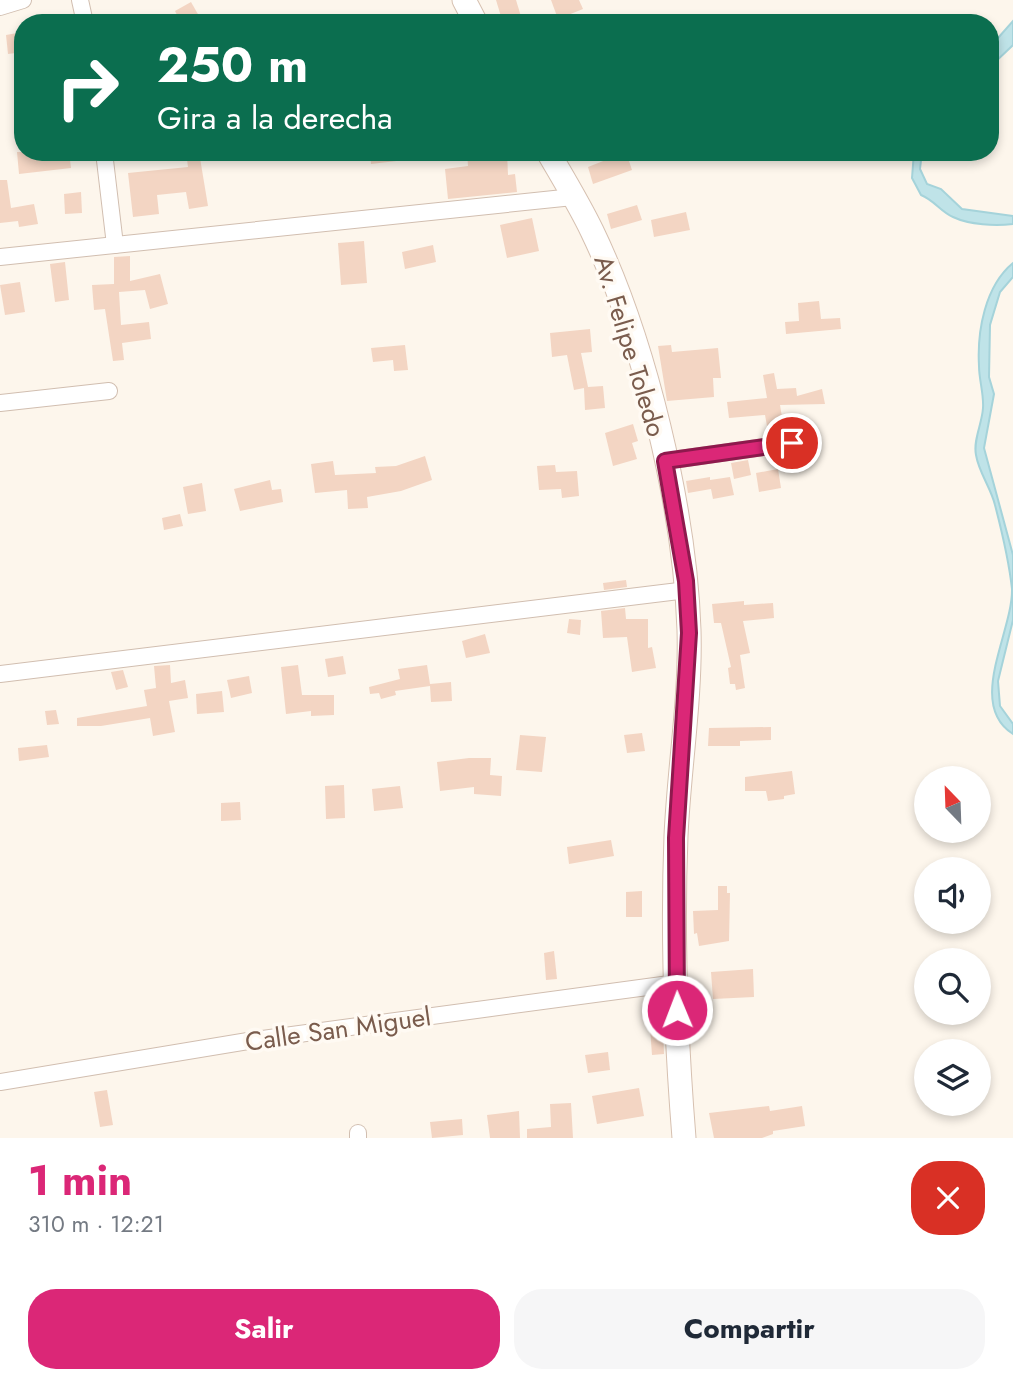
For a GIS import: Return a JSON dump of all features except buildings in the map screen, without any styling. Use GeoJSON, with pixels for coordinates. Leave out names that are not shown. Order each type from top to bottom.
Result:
{"type":"FeatureCollection","features":[{"type":"Feature","properties":{"kind":"main road","name":"Av. Felipe Toledo"},"geometry":{"type":"LineString","coordinates":[[553,161],[592,230],[618,293],[665,461],[687,590],[689,633],[676,838],[677,983],[684,1138]]}},
{"type":"Feature","properties":{"kind":"street"},"geometry":{"type":"LineString","coordinates":[[0,7],[23,0]]}},
{"type":"Feature","properties":{"kind":"street"},"geometry":{"type":"LineString","coordinates":[[105,161],[115,245]]}},
{"type":"Feature","properties":{"kind":"street"},"geometry":{"type":"LineString","coordinates":[[0,257],[573,197]]}},
{"type":"Feature","properties":{"kind":"street"},"geometry":{"type":"LineString","coordinates":[[0,403],[109,391]]}},
{"type":"Feature","properties":{"kind":"street"},"geometry":{"type":"LineString","coordinates":[[665,461],[792,443]]}},
{"type":"Feature","properties":{"kind":"street"},"geometry":{"type":"LineString","coordinates":[[0,674],[687,590]]}},
{"type":"Feature","properties":{"kind":"street","name":"Calle San Miguel"},"geometry":{"type":"LineString","coordinates":[[0,1082],[254,1040],[677,983]]}},
{"type":"Feature","properties":{"kind":"water"},"geometry":{"type":"Polygon","coordinates":[[[1013,21],[1013,45],[999,58],[999,37],[1013,21]]]}},
{"type":"Feature","properties":{"kind":"water"},"geometry":{"type":"Polygon","coordinates":[[[913,161],[921,161],[920,169],[927,184],[941,189],[962,209],[1013,216],[1013,224],[967,222],[949,215],[921,195],[912,178],[913,161]]]}},
{"type":"Feature","properties":{"kind":"water"},"geometry":{"type":"Polygon","coordinates":[[[1013,263],[1013,277],[1000,292],[990,325],[989,377],[994,394],[984,448],[1013,555],[1013,620],[998,681],[1000,706],[1013,724],[1013,734],[1000,721],[993,705],[992,686],[1010,606],[1011,578],[995,505],[975,449],[983,408],[979,371],[981,324],[989,296],[1003,273],[1013,263]]]}},
{"type":"Feature","properties":{"kind":"route"},"geometry":{"type":"LineString","coordinates":[[677,1010],[676,838],[689,633],[686,581],[665,461],[792,443]]}}]}
